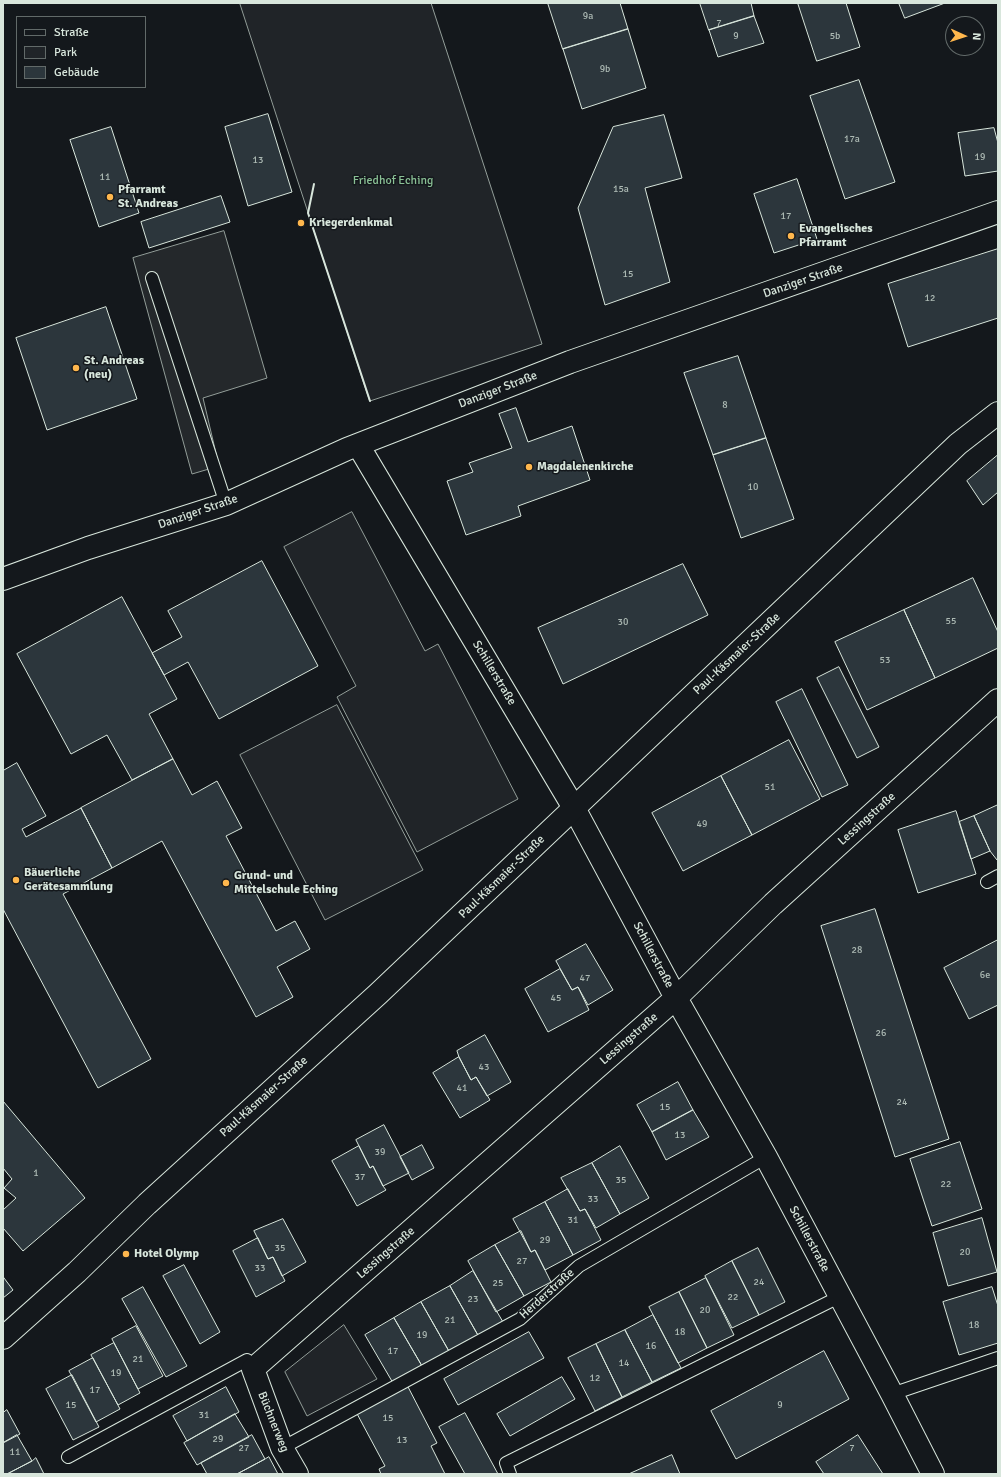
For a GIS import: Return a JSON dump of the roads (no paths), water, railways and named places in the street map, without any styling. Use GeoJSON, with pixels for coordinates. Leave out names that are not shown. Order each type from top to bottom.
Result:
{"type":"FeatureCollection","features":[{"type":"Feature","properties":{"kind":"street","name":"Danziger Straße"},"geometry":{"type":"LineString","coordinates":[[3,579],[88,548],[226,504],[358,445],[570,362],[998,212]]}},
{"type":"Feature","properties":{"kind":"street","name":"Paul-Käsmaier-Straße"},"geometry":{"type":"LineString","coordinates":[[3,1338],[77,1272],[147,1204],[378,994],[958,444],[998,413]]}},
{"type":"Feature","properties":{"kind":"street","name":"Schillerstraße"},"geometry":{"type":"LineString","coordinates":[[358,445],[574,808],[676,998],[766,1157],[933,1474]]}},
{"type":"Feature","properties":{"kind":"street","name":"Lessingstraße"},"geometry":{"type":"LineString","coordinates":[[250,1364],[676,998],[773,904],[998,700]]}},
{"type":"Feature","properties":{"kind":"street","name":"Büchnerweg"},"geometry":{"type":"LineString","coordinates":[[250,1364],[282,1448],[297,1474]]}},
{"type":"Feature","properties":{"kind":"lane"},"geometry":{"type":"LineString","coordinates":[[152,278],[226,504]]}},
{"type":"Feature","properties":{"kind":"lane"},"geometry":{"type":"LineString","coordinates":[[987,882],[998,876]]}},
{"type":"Feature","properties":{"kind":"lane","name":"Herderstraße"},"geometry":{"type":"LineString","coordinates":[[282,1448],[520,1319],[579,1266],[766,1157]]}},
{"type":"Feature","properties":{"kind":"lane"},"geometry":{"type":"LineString","coordinates":[[510,1474],[506,1463],[839,1297]]}},
{"type":"Feature","properties":{"kind":"lane"},"geometry":{"type":"LineString","coordinates":[[892,1394],[998,1358]]}},
{"type":"Feature","properties":{"kind":"lane"},"geometry":{"type":"LineString","coordinates":[[68,1457],[250,1364]]}},
{"type":"Feature","properties":{"kind":"place","name":"Pfarramt St. Andreas"},"geometry":{"type":"Point","coordinates":[110,197]}},
{"type":"Feature","properties":{"kind":"place","name":"Kriegerdenkmal"},"geometry":{"type":"Point","coordinates":[301,223]}},
{"type":"Feature","properties":{"kind":"place","name":"Evangelisches Pfarramt"},"geometry":{"type":"Point","coordinates":[791,236]}},
{"type":"Feature","properties":{"kind":"place","name":"St. Andreas (neu)"},"geometry":{"type":"Point","coordinates":[76,368]}},
{"type":"Feature","properties":{"kind":"place","name":"Magdalenenkirche"},"geometry":{"type":"Point","coordinates":[529,467]}},
{"type":"Feature","properties":{"kind":"place","name":"Bäuerliche Gerätesammlung"},"geometry":{"type":"Point","coordinates":[16,880]}},
{"type":"Feature","properties":{"kind":"place","name":"Grund- und Mittelschule Eching"},"geometry":{"type":"Point","coordinates":[226,883]}},
{"type":"Feature","properties":{"kind":"place","name":"Hotel Olymp"},"geometry":{"type":"Point","coordinates":[126,1254]}},
{"type":"Feature","properties":{"kind":"park label","name":"Friedhof Eching"},"geometry":{"type":"Point","coordinates":[393,181]}}]}
